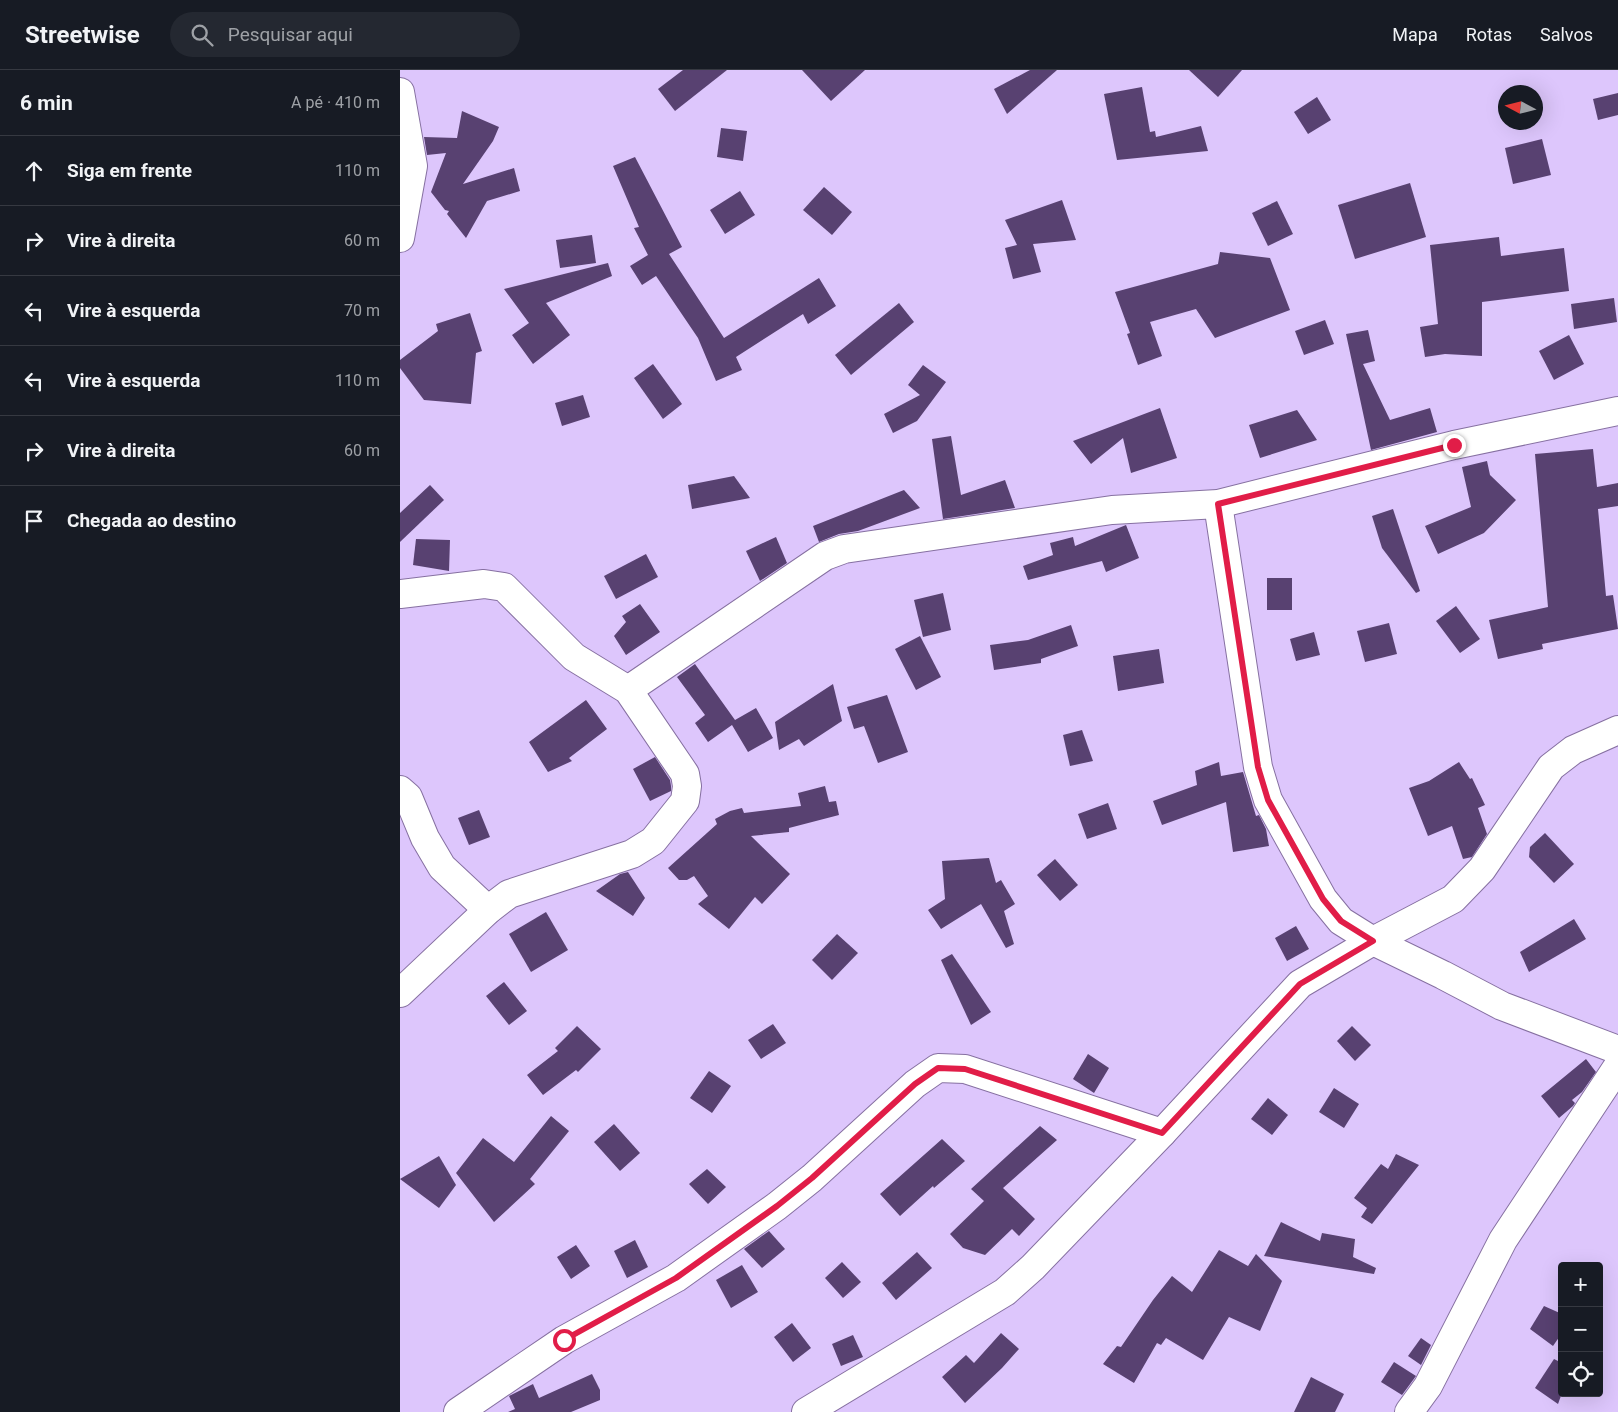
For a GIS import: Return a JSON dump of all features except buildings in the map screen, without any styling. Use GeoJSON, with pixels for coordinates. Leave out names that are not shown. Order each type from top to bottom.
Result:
{"type":"FeatureCollection","features":[{"type":"Feature","properties":{"kind":"street"},"geometry":{"type":"LineString","coordinates":[[400,92],[413,166],[400,238]]}},
{"type":"Feature","properties":{"kind":"street"},"geometry":{"type":"LineString","coordinates":[[628,690],[825,556],[844,549],[1112,510],[1218,504],[1454,445],[1618,411]]}},
{"type":"Feature","properties":{"kind":"street"},"geometry":{"type":"LineString","coordinates":[[1218,504],[1258,767],[1268,800],[1323,899],[1341,921],[1373,941],[1502,1006],[1618,1050]]}},
{"type":"Feature","properties":{"kind":"street"},"geometry":{"type":"LineString","coordinates":[[400,594],[484,584],[504,587],[574,657],[628,690],[685,774],[687,786],[685,801],[653,841],[632,854],[509,894],[488,910],[400,993]]}},
{"type":"Feature","properties":{"kind":"street"},"geometry":{"type":"LineString","coordinates":[[806,1412],[1006,1292],[1032,1268],[1162,1133],[1300,984],[1373,941],[1453,899],[1482,869],[1551,767],[1573,750],[1618,730]]}},
{"type":"Feature","properties":{"kind":"street"},"geometry":{"type":"LineString","coordinates":[[400,790],[408,797],[424,838],[442,867],[488,910]]}},
{"type":"Feature","properties":{"kind":"street"},"geometry":{"type":"LineString","coordinates":[[1409,1412],[1428,1386],[1503,1240],[1618,1066]]}},
{"type":"Feature","properties":{"kind":"street"},"geometry":{"type":"LineString","coordinates":[[458,1412],[564,1340],[676,1278],[777,1206],[812,1178],[915,1084],[938,1068],[965,1069],[1162,1133]]}},
{"type":"Feature","properties":{"kind":"route"},"geometry":{"type":"LineString","coordinates":[[564,1340],[676,1278],[777,1206],[812,1178],[915,1084],[938,1068],[965,1069],[1162,1133],[1300,984],[1373,941],[1341,921],[1323,899],[1268,800],[1258,767],[1218,504],[1454,445]]}}]}
